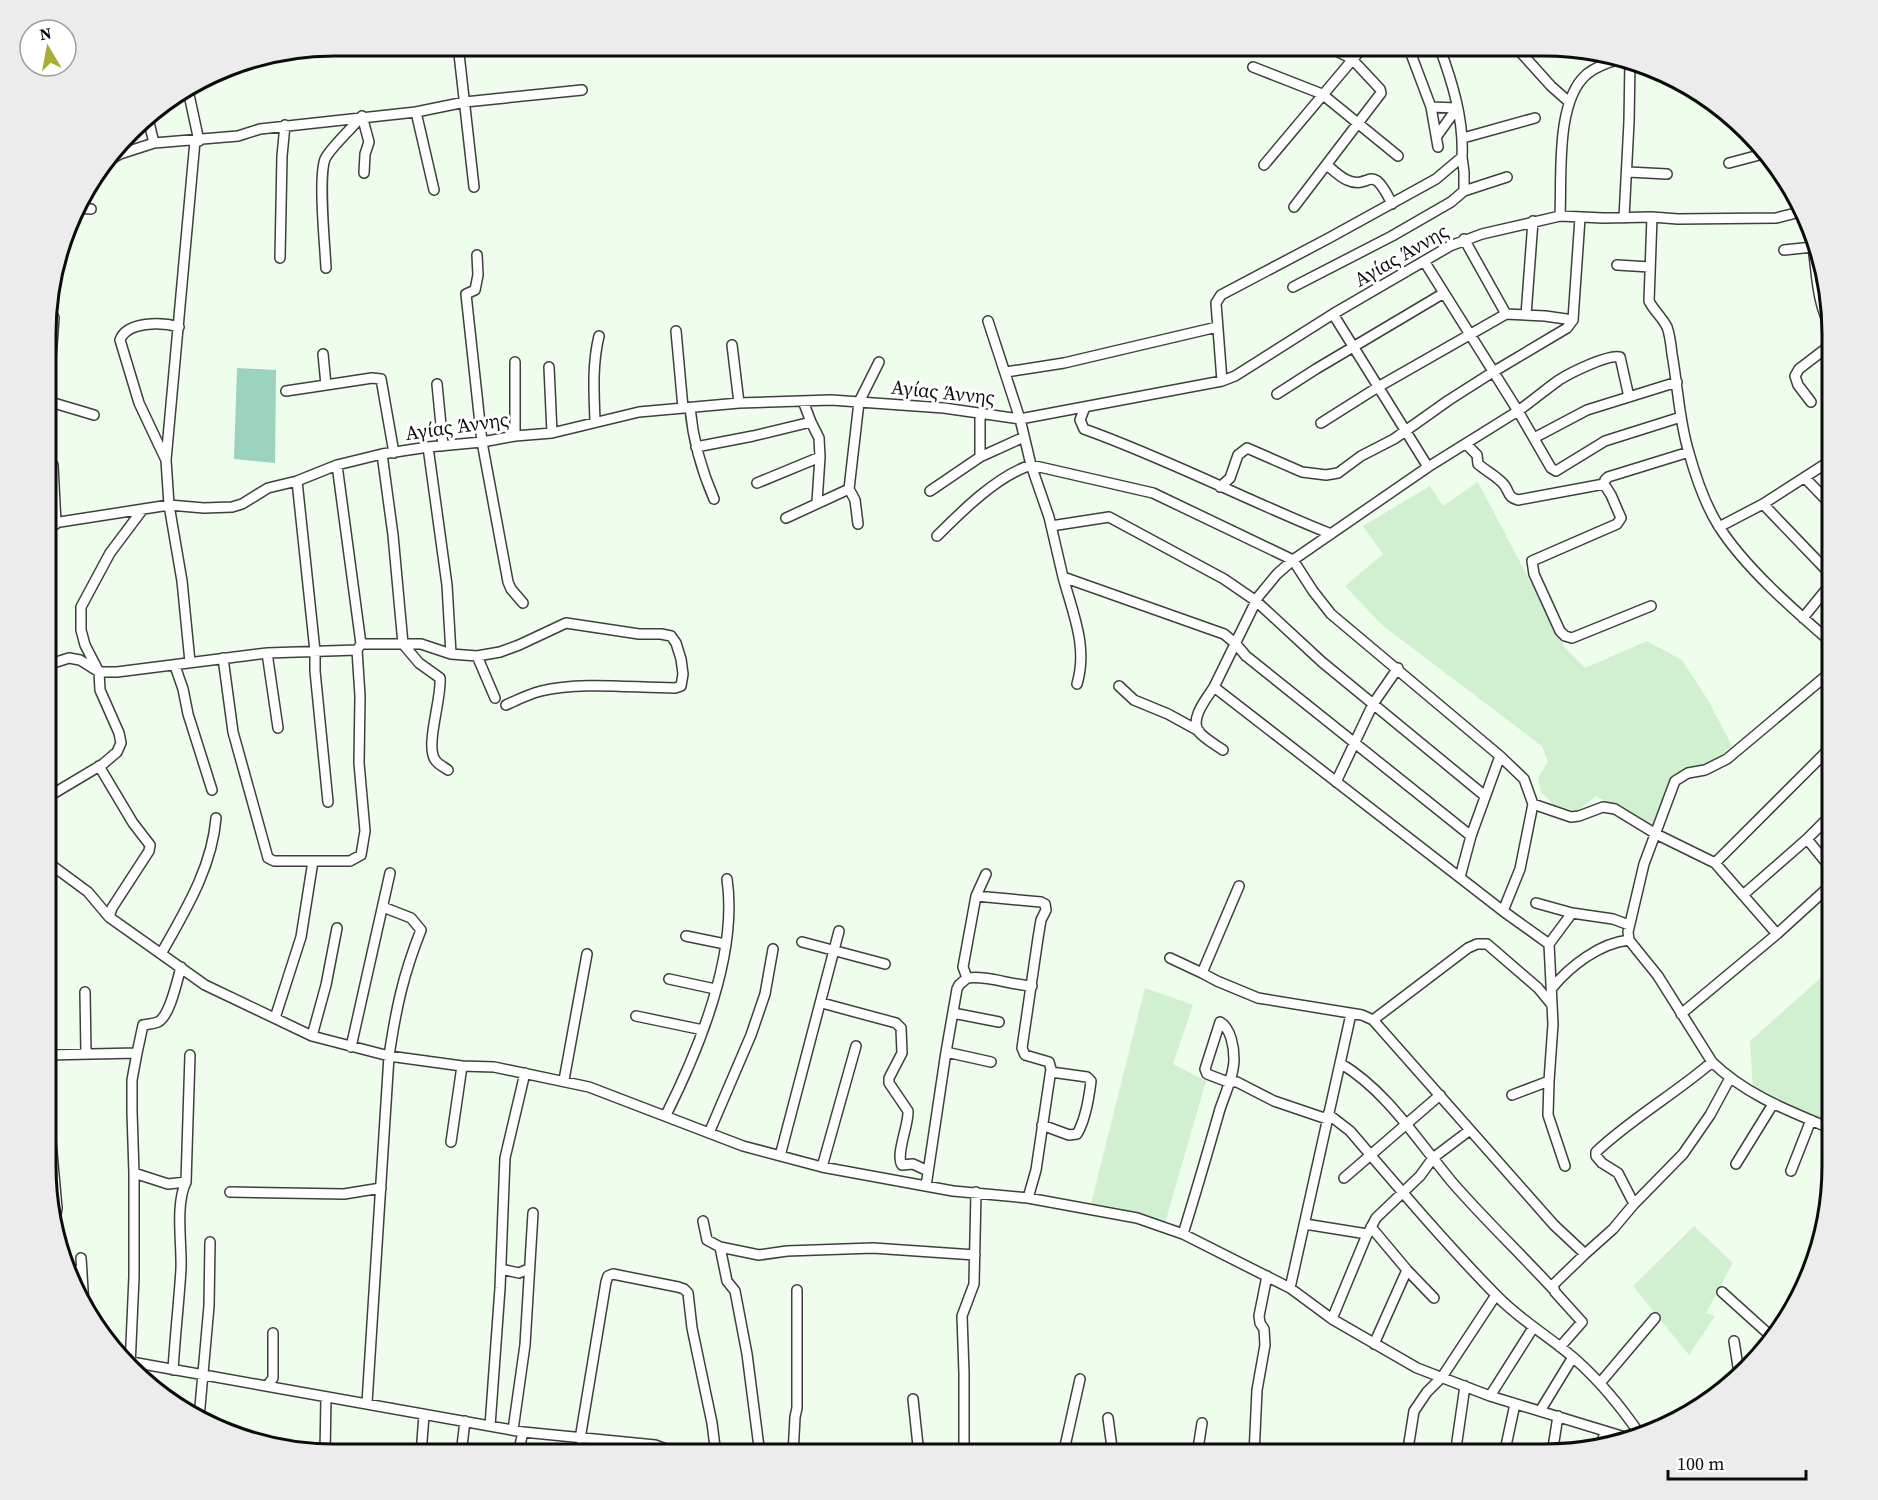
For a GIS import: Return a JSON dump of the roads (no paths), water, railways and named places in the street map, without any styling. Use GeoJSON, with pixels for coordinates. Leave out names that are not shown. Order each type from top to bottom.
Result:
{"type":"FeatureCollection","features":[{"type":"Feature","properties":{"kind":"street"},"geometry":{"type":"LineString","coordinates":[[459,56],[474,187]]}},
{"type":"Feature","properties":{"kind":"street"},"geometry":{"type":"LineString","coordinates":[[1294,207],[1381,93],[1380,89],[1352,59],[1346,56]]}},
{"type":"Feature","properties":{"kind":"street"},"geometry":{"type":"LineString","coordinates":[[1264,165],[1355,56]]}},
{"type":"Feature","properties":{"kind":"street"},"geometry":{"type":"LineString","coordinates":[[1413,56],[1431,107],[1438,147]]}},
{"type":"Feature","properties":{"kind":"street"},"geometry":{"type":"LineString","coordinates":[[1443,56],[1450,75],[1463,138],[1464,191]]}},
{"type":"Feature","properties":{"kind":"street"},"geometry":{"type":"LineString","coordinates":[[1524,56],[1569,102]]}},
{"type":"Feature","properties":{"kind":"street"},"geometry":{"type":"LineString","coordinates":[[1560,216],[1563,129],[1569,102],[1585,75],[1605,62]]}},
{"type":"Feature","properties":{"kind":"street"},"geometry":{"type":"LineString","coordinates":[[1253,67],[1322,94],[1398,156]]}},
{"type":"Feature","properties":{"kind":"street"},"geometry":{"type":"LineString","coordinates":[[1624,218],[1628,172],[1630,69]]}},
{"type":"Feature","properties":{"kind":"street"},"geometry":{"type":"LineString","coordinates":[[124,150],[154,143],[238,136],[260,129],[362,116],[416,112],[465,102],[582,90]]}},
{"type":"Feature","properties":{"kind":"street"},"geometry":{"type":"LineString","coordinates":[[189,96],[197,141],[166,460],[169,506],[182,581],[190,662]]}},
{"type":"Feature","properties":{"kind":"street"},"geometry":{"type":"LineString","coordinates":[[1431,107],[1457,108]]}},
{"type":"Feature","properties":{"kind":"street"},"geometry":{"type":"LineString","coordinates":[[1437,136],[1457,108]]}},
{"type":"Feature","properties":{"kind":"street"},"geometry":{"type":"LineString","coordinates":[[416,112],[434,190]]}},
{"type":"Feature","properties":{"kind":"street"},"geometry":{"type":"LineString","coordinates":[[362,116],[369,142],[365,154],[364,173]]}},
{"type":"Feature","properties":{"kind":"street"},"geometry":{"type":"LineString","coordinates":[[326,268],[324,163],[330,152],[362,116]]}},
{"type":"Feature","properties":{"kind":"street"},"geometry":{"type":"LineString","coordinates":[[1463,138],[1535,118]]}},
{"type":"Feature","properties":{"kind":"street"},"geometry":{"type":"LineString","coordinates":[[150,124],[154,143]]}},
{"type":"Feature","properties":{"kind":"street"},"geometry":{"type":"LineString","coordinates":[[280,258],[282,156],[285,126]]}},
{"type":"Feature","properties":{"kind":"street"},"geometry":{"type":"LineString","coordinates":[[1729,163],[1758,155]]}},
{"type":"Feature","properties":{"kind":"street"},"geometry":{"type":"LineString","coordinates":[[1222,381],[1216,303],[1221,295],[1436,179],[1462,157]]}},
{"type":"Feature","properties":{"kind":"street"},"geometry":{"type":"LineString","coordinates":[[1327,165],[1348,181],[1375,179],[1383,186],[1392,204]]}},
{"type":"Feature","properties":{"kind":"street"},"geometry":{"type":"LineString","coordinates":[[1628,172],[1667,174]]}},
{"type":"Feature","properties":{"kind":"street"},"geometry":{"type":"LineString","coordinates":[[1293,287],[1392,236],[1438,210],[1464,191],[1507,177]]}},
{"type":"Feature","properties":{"kind":"street"},"geometry":{"type":"LineString","coordinates":[[85,209],[91,209]]}},
{"type":"Feature","properties":{"kind":"street","name":"Αγίας Άννης"},"geometry":{"type":"LineString","coordinates":[[56,523],[169,506],[232,507],[242,504],[268,488],[297,481],[338,465],[382,454],[552,433],[639,412],[739,403],[859,402],[944,408],[1020,419],[1222,381],[1246,370],[1333,314],[1464,239],[1560,216],[1678,219],[1776,218],[1795,213]]}},
{"type":"Feature","properties":{"kind":"street"},"geometry":{"type":"LineString","coordinates":[[1652,217],[1649,301],[1654,312],[1666,327],[1689,452],[1710,509],[1719,527],[1748,563],[1822,634]]}},
{"type":"Feature","properties":{"kind":"street"},"geometry":{"type":"LineString","coordinates":[[1220,486],[1230,478],[1238,455],[1244,448],[1302,472],[1326,476],[1338,473],[1362,456],[1394,440],[1493,372],[1567,328],[1573,320],[1580,218]]}},
{"type":"Feature","properties":{"kind":"street"},"geometry":{"type":"LineString","coordinates":[[1526,315],[1533,221]]}},
{"type":"Feature","properties":{"kind":"street"},"geometry":{"type":"LineString","coordinates":[[1464,239],[1506,314]]}},
{"type":"Feature","properties":{"kind":"street"},"geometry":{"type":"LineString","coordinates":[[1784,250],[1809,247]]}},
{"type":"Feature","properties":{"kind":"street"},"geometry":{"type":"LineString","coordinates":[[477,255],[478,275],[475,290],[466,294],[482,442],[508,582],[510,589],[523,603]]}},
{"type":"Feature","properties":{"kind":"street"},"geometry":{"type":"LineString","coordinates":[[1424,261],[1551,468],[1556,471],[1605,441],[1681,417]]}},
{"type":"Feature","properties":{"kind":"street"},"geometry":{"type":"LineString","coordinates":[[1617,265],[1650,267]]}},
{"type":"Feature","properties":{"kind":"street"},"geometry":{"type":"LineString","coordinates":[[1277,394],[1444,293]]}},
{"type":"Feature","properties":{"kind":"street"},"geometry":{"type":"LineString","coordinates":[[1333,314],[1428,467]]}},
{"type":"Feature","properties":{"kind":"street"},"geometry":{"type":"LineString","coordinates":[[1321,423],[1378,387],[1506,314],[1573,320]]}},
{"type":"Feature","properties":{"kind":"street"},"geometry":{"type":"LineString","coordinates":[[988,321],[1006,372],[1031,465],[1051,526],[1082,649],[1081,669],[1077,684]]}},
{"type":"Feature","properties":{"kind":"street"},"geometry":{"type":"LineString","coordinates":[[166,460],[139,403],[120,340],[122,333],[130,328],[151,325],[178,327]]}},
{"type":"Feature","properties":{"kind":"street"},"geometry":{"type":"LineString","coordinates":[[1006,372],[1064,363],[1217,327]]}},
{"type":"Feature","properties":{"kind":"street"},"geometry":{"type":"LineString","coordinates":[[676,331],[687,408],[703,475],[714,498]]}},
{"type":"Feature","properties":{"kind":"street"},"geometry":{"type":"LineString","coordinates":[[595,421],[593,384],[595,352],[599,336]]}},
{"type":"Feature","properties":{"kind":"street"},"geometry":{"type":"LineString","coordinates":[[732,345],[739,403]]}},
{"type":"Feature","properties":{"kind":"street"},"geometry":{"type":"LineString","coordinates":[[1811,402],[1798,385],[1795,376],[1799,369],[1822,353]]}},
{"type":"Feature","properties":{"kind":"street"},"geometry":{"type":"LineString","coordinates":[[323,354],[326,385]]}},
{"type":"Feature","properties":{"kind":"street"},"geometry":{"type":"LineString","coordinates":[[1199,732],[1196,724],[1197,718],[1256,601],[1267,584],[1293,560],[1428,467],[1518,411],[1560,380],[1616,356],[1620,357],[1629,397]]}},
{"type":"Feature","properties":{"kind":"street"},"geometry":{"type":"LineString","coordinates":[[515,362],[515,436]]}},
{"type":"Feature","properties":{"kind":"street"},"geometry":{"type":"LineString","coordinates":[[858,524],[855,500],[849,489],[859,402],[879,362]]}},
{"type":"Feature","properties":{"kind":"street"},"geometry":{"type":"LineString","coordinates":[[549,367],[552,433]]}},
{"type":"Feature","properties":{"kind":"street"},"geometry":{"type":"LineString","coordinates":[[286,391],[372,378],[381,379],[394,453]]}},
{"type":"Feature","properties":{"kind":"street"},"geometry":{"type":"LineString","coordinates":[[1534,438],[1587,410],[1677,382]]}},
{"type":"Feature","properties":{"kind":"street"},"geometry":{"type":"LineString","coordinates":[[437,384],[443,446]]}},
{"type":"Feature","properties":{"kind":"street"},"geometry":{"type":"LineString","coordinates":[[803,401],[819,438],[817,502]]}},
{"type":"Feature","properties":{"kind":"street"},"geometry":{"type":"LineString","coordinates":[[56,406],[94,415]]}},
{"type":"Feature","properties":{"kind":"street"},"geometry":{"type":"LineString","coordinates":[[1085,407],[1080,420],[1084,429],[1119,441],[1331,534]]}},
{"type":"Feature","properties":{"kind":"street"},"geometry":{"type":"LineString","coordinates":[[980,413],[980,457]]}},
{"type":"Feature","properties":{"kind":"street"},"geometry":{"type":"LineString","coordinates":[[696,447],[811,422]]}},
{"type":"Feature","properties":{"kind":"street"},"geometry":{"type":"LineString","coordinates":[[930,491],[980,457],[1024,437]]}},
{"type":"Feature","properties":{"kind":"street"},"geometry":{"type":"LineString","coordinates":[[1466,444],[1477,455],[1478,464],[1505,485],[1511,498],[1518,500],[1604,484],[1608,477],[1689,452]]}},
{"type":"Feature","properties":{"kind":"street"},"geometry":{"type":"LineString","coordinates":[[428,447],[447,585],[451,654]]}},
{"type":"Feature","properties":{"kind":"street"},"geometry":{"type":"LineString","coordinates":[[382,454],[393,536],[403,644],[419,663],[440,678],[440,696],[432,752],[435,761],[447,770]]}},
{"type":"Feature","properties":{"kind":"street"},"geometry":{"type":"LineString","coordinates":[[757,483],[820,457]]}},
{"type":"Feature","properties":{"kind":"street"},"geometry":{"type":"LineString","coordinates":[[223,658],[233,732],[268,858],[274,861],[350,861],[361,855],[365,831],[359,763],[359,647],[338,465]]}},
{"type":"Feature","properties":{"kind":"street"},"geometry":{"type":"LineString","coordinates":[[937,536],[997,483],[1017,470],[1031,465],[1153,493],[1293,560],[1331,614],[1398,668],[1524,779],[1533,804],[1520,869],[1503,911]]}},
{"type":"Feature","properties":{"kind":"street"},"geometry":{"type":"LineString","coordinates":[[1719,527],[1763,504],[1822,466]]}},
{"type":"Feature","properties":{"kind":"street"},"geometry":{"type":"LineString","coordinates":[[1804,478],[1822,496]]}},
{"type":"Feature","properties":{"kind":"street"},"geometry":{"type":"LineString","coordinates":[[297,481],[328,802]]}},
{"type":"Feature","properties":{"kind":"street"},"geometry":{"type":"LineString","coordinates":[[1604,484],[1621,518],[1619,522],[1532,561],[1534,574],[1560,631],[1572,638],[1651,606]]}},
{"type":"Feature","properties":{"kind":"street"},"geometry":{"type":"LineString","coordinates":[[786,518],[849,489]]}},
{"type":"Feature","properties":{"kind":"street"},"geometry":{"type":"LineString","coordinates":[[1763,504],[1822,567]]}},
{"type":"Feature","properties":{"kind":"street"},"geometry":{"type":"LineString","coordinates":[[56,792],[99,766],[117,752],[121,743],[119,733],[100,690],[99,672],[85,645],[81,630],[81,607],[110,553],[143,509]]}},
{"type":"Feature","properties":{"kind":"street"},"geometry":{"type":"LineString","coordinates":[[1051,526],[1109,517],[1224,579],[1256,601],[1322,662],[1485,796]]}},
{"type":"Feature","properties":{"kind":"street"},"geometry":{"type":"LineString","coordinates":[[1063,577],[1224,634],[1246,656],[1471,836]]}},
{"type":"Feature","properties":{"kind":"street"},"geometry":{"type":"LineString","coordinates":[[1803,618],[1822,593]]}},
{"type":"Feature","properties":{"kind":"street"},"geometry":{"type":"LineString","coordinates":[[56,662],[69,658],[80,660],[99,672],[127,672],[267,653],[403,644],[421,644],[451,654],[477,656],[500,652],[519,645],[566,623],[639,634],[661,634],[670,636],[676,643],[683,674],[681,686],[675,688],[561,688],[541,691],[506,705]]}},
{"type":"Feature","properties":{"kind":"street"},"geometry":{"type":"LineString","coordinates":[[267,653],[278,728]]}},
{"type":"Feature","properties":{"kind":"street"},"geometry":{"type":"LineString","coordinates":[[477,656],[495,698]]}},
{"type":"Feature","properties":{"kind":"street"},"geometry":{"type":"LineString","coordinates":[[175,666],[212,790]]}},
{"type":"Feature","properties":{"kind":"street"},"geometry":{"type":"LineString","coordinates":[[1336,782],[1373,705],[1398,668]]}},
{"type":"Feature","properties":{"kind":"street"},"geometry":{"type":"LineString","coordinates":[[1822,679],[1727,759],[1705,770],[1688,772],[1675,781],[1644,864],[1629,925],[1629,940],[1658,976],[1712,1062],[1748,1091],[1822,1125]]}},
{"type":"Feature","properties":{"kind":"street"},"geometry":{"type":"LineString","coordinates":[[1119,686],[1134,700],[1168,714],[1199,732],[1223,750]]}},
{"type":"Feature","properties":{"kind":"street"},"geometry":{"type":"LineString","coordinates":[[1214,687],[1379,817],[1549,944]]}},
{"type":"Feature","properties":{"kind":"street"},"geometry":{"type":"LineString","coordinates":[[1460,877],[1471,836],[1500,756]]}},
{"type":"Feature","properties":{"kind":"street"},"geometry":{"type":"LineString","coordinates":[[1715,863],[1822,756]]}},
{"type":"Feature","properties":{"kind":"street"},"geometry":{"type":"LineString","coordinates":[[99,766],[133,823],[150,845],[149,851],[112,908],[110,917]]}},
{"type":"Feature","properties":{"kind":"street"},"geometry":{"type":"LineString","coordinates":[[1533,804],[1571,817],[1609,807],[1656,834],[1715,863],[1777,934]]}},
{"type":"Feature","properties":{"kind":"street"},"geometry":{"type":"LineString","coordinates":[[161,954],[195,891],[211,848],[216,818]]}},
{"type":"Feature","properties":{"kind":"street"},"geometry":{"type":"LineString","coordinates":[[1743,895],[1822,824]]}},
{"type":"Feature","properties":{"kind":"street"},"geometry":{"type":"LineString","coordinates":[[1807,839],[1822,857]]}},
{"type":"Feature","properties":{"kind":"street"},"geometry":{"type":"LineString","coordinates":[[275,1018],[301,937],[313,861]]}},
{"type":"Feature","properties":{"kind":"street"},"geometry":{"type":"LineString","coordinates":[[56,868],[88,892],[110,917],[205,985],[312,1036],[389,1056],[462,1066],[494,1067],[564,1080],[666,1115],[743,1146],[822,1167],[953,1191],[1028,1198],[1137,1218],[1183,1234],[1290,1288],[1332,1319],[1417,1368],[1490,1396],[1618,1435]]}},
{"type":"Feature","properties":{"kind":"street"},"geometry":{"type":"LineString","coordinates":[[351,1047],[390,873]]}},
{"type":"Feature","properties":{"kind":"street"},"geometry":{"type":"LineString","coordinates":[[967,978],[963,967],[976,896],[986,874]]}},
{"type":"Feature","properties":{"kind":"street"},"geometry":{"type":"LineString","coordinates":[[666,1115],[686,1076],[715,989],[725,944],[730,902],[727,879]]}},
{"type":"Feature","properties":{"kind":"street"},"geometry":{"type":"LineString","coordinates":[[1202,973],[1239,886]]}},
{"type":"Feature","properties":{"kind":"street"},"geometry":{"type":"LineString","coordinates":[[1681,1014],[1822,894]]}},
{"type":"Feature","properties":{"kind":"street"},"geometry":{"type":"LineString","coordinates":[[976,896],[1045,904],[1046,910],[1041,920],[1022,1048],[1025,1055],[1049,1062],[1051,1072],[1036,1170],[1028,1198]]}},
{"type":"Feature","properties":{"kind":"street"},"geometry":{"type":"LineString","coordinates":[[1536,903],[1572,913],[1613,919],[1629,925]]}},
{"type":"Feature","properties":{"kind":"street"},"geometry":{"type":"LineString","coordinates":[[367,1403],[389,1056],[402,984],[421,930],[411,918],[383,907]]}},
{"type":"Feature","properties":{"kind":"street"},"geometry":{"type":"LineString","coordinates":[[1565,1166],[1548,1115],[1553,1024],[1549,944],[1572,913]]}},
{"type":"Feature","properties":{"kind":"street"},"geometry":{"type":"LineString","coordinates":[[312,1036],[326,985],[337,928]]}},
{"type":"Feature","properties":{"kind":"street"},"geometry":{"type":"LineString","coordinates":[[780,1156],[822,1003],[839,931]]}},
{"type":"Feature","properties":{"kind":"street"},"geometry":{"type":"LineString","coordinates":[[686,936],[725,944]]}},
{"type":"Feature","properties":{"kind":"street"},"geometry":{"type":"LineString","coordinates":[[1552,988],[1559,978],[1584,959],[1609,945],[1629,940]]}},
{"type":"Feature","properties":{"kind":"street"},"geometry":{"type":"LineString","coordinates":[[802,942],[885,964]]}},
{"type":"Feature","properties":{"kind":"street"},"geometry":{"type":"LineString","coordinates":[[1373,1020],[1454,957],[1477,944],[1487,944],[1538,988],[1552,1005]]}},
{"type":"Feature","properties":{"kind":"street"},"geometry":{"type":"LineString","coordinates":[[710,1133],[751,1035],[765,994],[773,949]]}},
{"type":"Feature","properties":{"kind":"street"},"geometry":{"type":"LineString","coordinates":[[564,1080],[587,954]]}},
{"type":"Feature","properties":{"kind":"street"},"geometry":{"type":"LineString","coordinates":[[1170,958],[1258,998],[1362,1015],[1373,1020],[1554,1225],[1585,1254]]}},
{"type":"Feature","properties":{"kind":"street"},"geometry":{"type":"LineString","coordinates":[[129,1355],[134,1173],[132,1080],[141,1029],[143,1025],[155,1023],[164,1017],[181,968]]}},
{"type":"Feature","properties":{"kind":"street"},"geometry":{"type":"LineString","coordinates":[[926,1186],[946,1052],[959,985],[967,978],[981,978],[1016,986],[1032,986]]}},
{"type":"Feature","properties":{"kind":"street"},"geometry":{"type":"LineString","coordinates":[[669,979],[715,989]]}},
{"type":"Feature","properties":{"kind":"street"},"geometry":{"type":"LineString","coordinates":[[85,992],[86,1053]]}},
{"type":"Feature","properties":{"kind":"street"},"geometry":{"type":"LineString","coordinates":[[822,1003],[897,1023],[901,1028],[902,1053],[889,1078],[889,1083],[908,1111],[902,1147],[898,1156],[902,1164],[913,1164],[928,1172]]}},
{"type":"Feature","properties":{"kind":"street"},"geometry":{"type":"LineString","coordinates":[[953,1013],[999,1022]]}},
{"type":"Feature","properties":{"kind":"street"},"geometry":{"type":"LineString","coordinates":[[1290,1288],[1351,1014]]}},
{"type":"Feature","properties":{"kind":"street"},"geometry":{"type":"LineString","coordinates":[[636,1016],[703,1030]]}},
{"type":"Feature","properties":{"kind":"street"},"geometry":{"type":"LineString","coordinates":[[1183,1234],[1228,1082],[1234,1059],[1227,1027],[1220,1022],[1204,1069],[1207,1074],[1228,1082],[1245,1085],[1274,1101],[1328,1117],[1350,1131],[1496,1295],[1533,1328],[1573,1357],[1600,1383],[1636,1429]]}},
{"type":"Feature","properties":{"kind":"street"},"geometry":{"type":"LineString","coordinates":[[822,1167],[856,1046]]}},
{"type":"Feature","properties":{"kind":"street"},"geometry":{"type":"LineString","coordinates":[[946,1052],[991,1062]]}},
{"type":"Feature","properties":{"kind":"street"},"geometry":{"type":"LineString","coordinates":[[56,1054],[136,1053]]}},
{"type":"Feature","properties":{"kind":"street"},"geometry":{"type":"LineString","coordinates":[[173,1370],[181,1268],[181,1207],[186,1182],[190,1055]]}},
{"type":"Feature","properties":{"kind":"street"},"geometry":{"type":"LineString","coordinates":[[1634,1204],[1618,1173],[1602,1163],[1596,1156],[1596,1152],[1613,1136],[1712,1062]]}},
{"type":"Feature","properties":{"kind":"street"},"geometry":{"type":"LineString","coordinates":[[1340,1063],[1368,1082],[1453,1182],[1582,1322],[1560,1347]]}},
{"type":"Feature","properties":{"kind":"street"},"geometry":{"type":"LineString","coordinates":[[451,1142],[462,1066]]}},
{"type":"Feature","properties":{"kind":"street"},"geometry":{"type":"LineString","coordinates":[[1042,1125],[1069,1135],[1077,1134],[1081,1128],[1090,1089],[1091,1080],[1087,1077],[1051,1072]]}},
{"type":"Feature","properties":{"kind":"street"},"geometry":{"type":"LineString","coordinates":[[490,1426],[501,1269],[505,1158],[525,1073]]}},
{"type":"Feature","properties":{"kind":"street"},"geometry":{"type":"LineString","coordinates":[[1553,1289],[1553,1285],[1613,1229],[1683,1154],[1710,1115],[1730,1078]]}},
{"type":"Feature","properties":{"kind":"street"},"geometry":{"type":"LineString","coordinates":[[1512,1095],[1549,1081]]}},
{"type":"Feature","properties":{"kind":"street"},"geometry":{"type":"LineString","coordinates":[[1344,1178],[1440,1095]]}},
{"type":"Feature","properties":{"kind":"street"},"geometry":{"type":"LineString","coordinates":[[1736,1164],[1773,1104]]}},
{"type":"Feature","properties":{"kind":"street"},"geometry":{"type":"LineString","coordinates":[[1791,1171],[1811,1120]]}},
{"type":"Feature","properties":{"kind":"street"},"geometry":{"type":"LineString","coordinates":[[1332,1319],[1376,1218],[1420,1176],[1434,1158],[1470,1130]]}},
{"type":"Feature","properties":{"kind":"street"},"geometry":{"type":"LineString","coordinates":[[134,1173],[168,1184],[186,1182]]}},
{"type":"Feature","properties":{"kind":"street"},"geometry":{"type":"LineString","coordinates":[[230,1192],[344,1194],[381,1188]]}},
{"type":"Feature","properties":{"kind":"street"},"geometry":{"type":"LineString","coordinates":[[964,1444],[962,1316],[974,1284],[976,1192]]}},
{"type":"Feature","properties":{"kind":"street"},"geometry":{"type":"LineString","coordinates":[[518,1444],[533,1214]]}},
{"type":"Feature","properties":{"kind":"street"},"geometry":{"type":"LineString","coordinates":[[703,1221],[707,1240],[720,1247],[759,1255],[787,1251],[851,1248],[975,1255]]}},
{"type":"Feature","properties":{"kind":"street"},"geometry":{"type":"LineString","coordinates":[[1305,1224],[1369,1230],[1434,1298]]}},
{"type":"Feature","properties":{"kind":"street"},"geometry":{"type":"LineString","coordinates":[[199,1410],[209,1306],[210,1242]]}},
{"type":"Feature","properties":{"kind":"street"},"geometry":{"type":"LineString","coordinates":[[720,1247],[727,1281],[735,1291],[758,1444]]}},
{"type":"Feature","properties":{"kind":"street"},"geometry":{"type":"LineString","coordinates":[[81,1257],[83,1287]]}},
{"type":"Feature","properties":{"kind":"street"},"geometry":{"type":"LineString","coordinates":[[501,1269],[519,1273],[528,1269]]}},
{"type":"Feature","properties":{"kind":"street"},"geometry":{"type":"LineString","coordinates":[[1374,1344],[1407,1270]]}},
{"type":"Feature","properties":{"kind":"street"},"geometry":{"type":"LineString","coordinates":[[76,1271],[82,1271]]}},
{"type":"Feature","properties":{"kind":"street"},"geometry":{"type":"LineString","coordinates":[[580,1439],[606,1282],[608,1276],[613,1274],[678,1287],[688,1293],[692,1328],[715,1444]]}},
{"type":"Feature","properties":{"kind":"street"},"geometry":{"type":"LineString","coordinates":[[1255,1444],[1257,1390],[1265,1345],[1264,1329],[1258,1316],[1267,1276]]}},
{"type":"Feature","properties":{"kind":"street"},"geometry":{"type":"LineString","coordinates":[[794,1444],[797,1408],[797,1290]]}},
{"type":"Feature","properties":{"kind":"street"},"geometry":{"type":"LineString","coordinates":[[1722,1293],[1767,1333]]}},
{"type":"Feature","properties":{"kind":"street"},"geometry":{"type":"LineString","coordinates":[[1408,1444],[1414,1411],[1427,1392],[1442,1377],[1496,1295]]}},
{"type":"Feature","properties":{"kind":"street"},"geometry":{"type":"LineString","coordinates":[[1600,1383],[1655,1318]]}},
{"type":"Feature","properties":{"kind":"street"},"geometry":{"type":"LineString","coordinates":[[1490,1396],[1533,1328]]}},
{"type":"Feature","properties":{"kind":"street"},"geometry":{"type":"LineString","coordinates":[[267,1386],[273,1378],[273,1333]]}},
{"type":"Feature","properties":{"kind":"street"},"geometry":{"type":"LineString","coordinates":[[1734,1341],[1738,1366]]}},
{"type":"Feature","properties":{"kind":"street"},"geometry":{"type":"LineString","coordinates":[[1540,1411],[1573,1357]]}},
{"type":"Feature","properties":{"kind":"street"},"geometry":{"type":"LineString","coordinates":[[139,1365],[518,1431],[614,1444]]}},
{"type":"Feature","properties":{"kind":"street"},"geometry":{"type":"LineString","coordinates":[[1065,1444],[1080,1379]]}},
{"type":"Feature","properties":{"kind":"street"},"geometry":{"type":"LineString","coordinates":[[1457,1444],[1465,1386]]}},
{"type":"Feature","properties":{"kind":"street"},"geometry":{"type":"LineString","coordinates":[[325,1444],[326,1397]]}},
{"type":"Feature","properties":{"kind":"street"},"geometry":{"type":"LineString","coordinates":[[913,1399],[919,1444]]}},
{"type":"Feature","properties":{"kind":"street"},"geometry":{"type":"LineString","coordinates":[[1506,1444],[1515,1404]]}},
{"type":"Feature","properties":{"kind":"street"},"geometry":{"type":"LineString","coordinates":[[422,1444],[424,1415]]}},
{"type":"Feature","properties":{"kind":"street"},"geometry":{"type":"LineString","coordinates":[[1553,1444],[1558,1416]]}},
{"type":"Feature","properties":{"kind":"street"},"geometry":{"type":"LineString","coordinates":[[1108,1418],[1112,1444]]}},
{"type":"Feature","properties":{"kind":"street"},"geometry":{"type":"LineString","coordinates":[[462,1444],[465,1421]]}},
{"type":"Feature","properties":{"kind":"street"},"geometry":{"type":"LineString","coordinates":[[1199,1444],[1202,1423]]}},
{"type":"Feature","properties":{"kind":"street"},"geometry":{"type":"LineString","coordinates":[[1603,1438],[1605,1431]]}}]}
